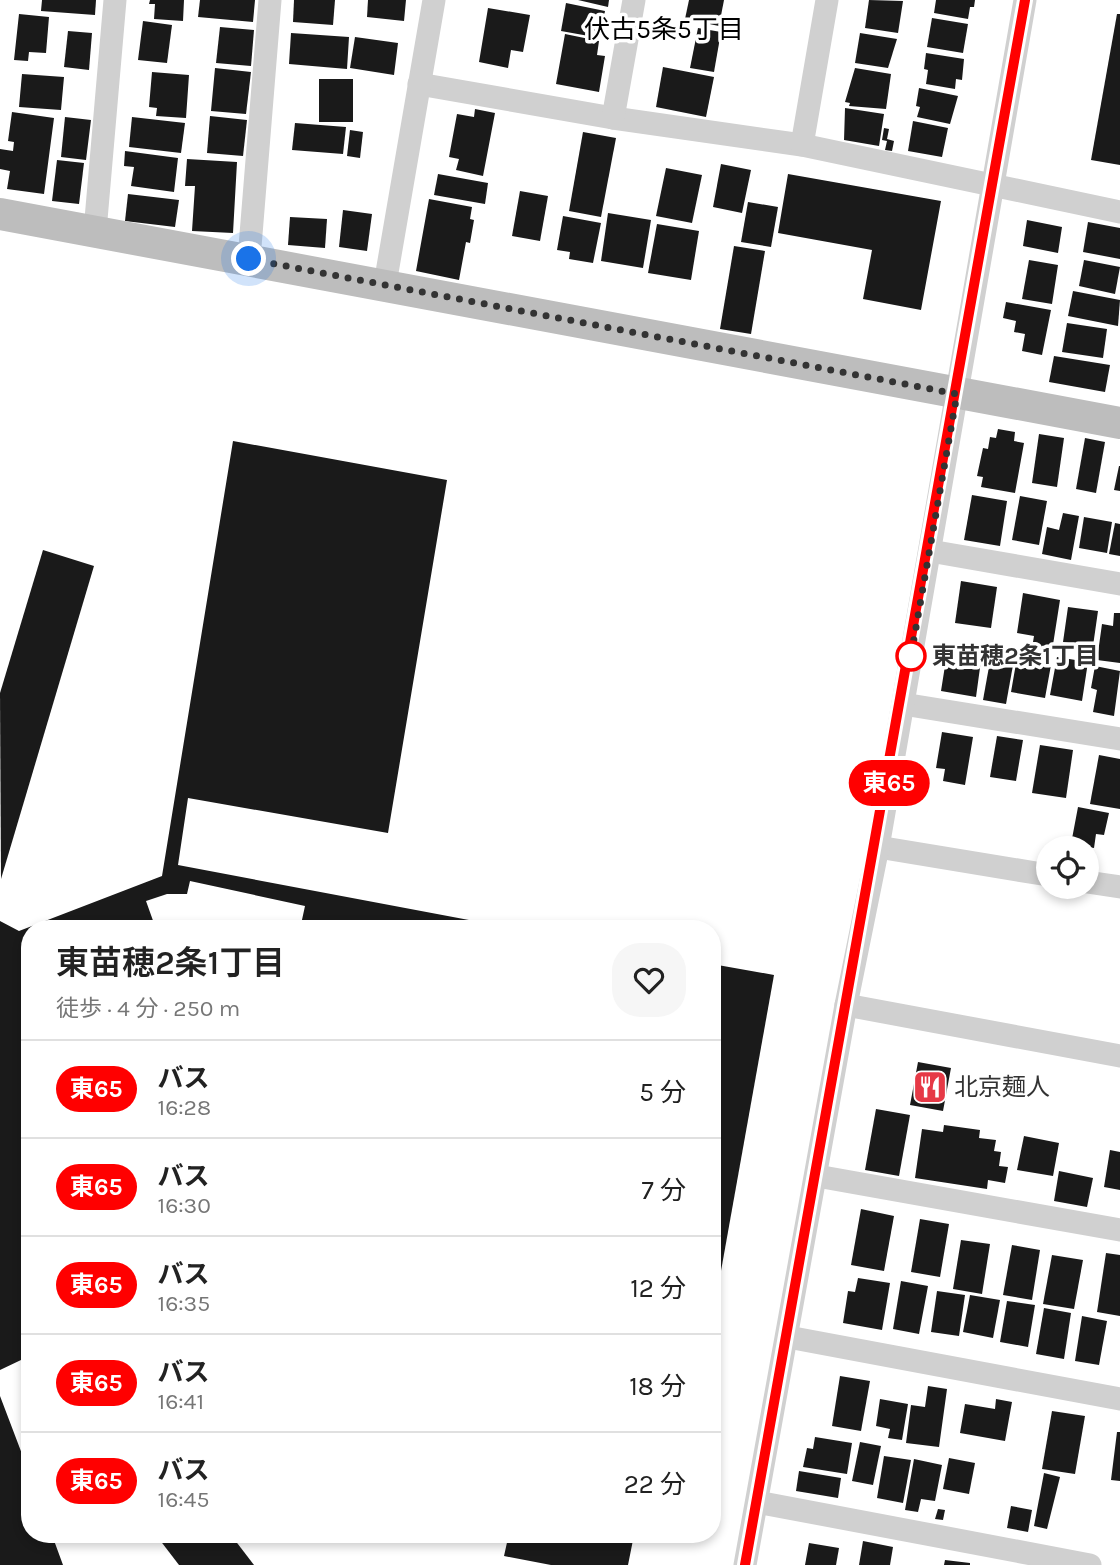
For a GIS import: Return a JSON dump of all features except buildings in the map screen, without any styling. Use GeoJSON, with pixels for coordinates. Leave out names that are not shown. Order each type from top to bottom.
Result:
{"type":"FeatureCollection","features":[{"type":"Feature","properties":{"kind":"street"},"geometry":{"type":"LineString","coordinates":[[95,231],[114,0]]}},
{"type":"Feature","properties":{"kind":"street"},"geometry":{"type":"LineString","coordinates":[[249,259],[270,0]]}},
{"type":"Feature","properties":{"kind":"street"},"geometry":{"type":"LineString","coordinates":[[385,284],[434,0]]}},
{"type":"Feature","properties":{"kind":"street"},"geometry":{"type":"LineString","coordinates":[[613,118],[634,0]]}},
{"type":"Feature","properties":{"kind":"street"},"geometry":{"type":"LineString","coordinates":[[802,145],[827,0]]}},
{"type":"Feature","properties":{"kind":"street"},"geometry":{"type":"LineString","coordinates":[[745,1565],[846,1005],[878,847],[1025,0]]}},
{"type":"Feature","properties":{"kind":"street"},"geometry":{"type":"LineString","coordinates":[[419,84],[613,118],[802,145],[1120,212]]}},
{"type":"Feature","properties":{"kind":"street"},"geometry":{"type":"LineString","coordinates":[[0,214],[385,284],[1120,424]]}},
{"type":"Feature","properties":{"kind":"street"},"geometry":{"type":"LineString","coordinates":[[930,551],[1120,584]]}},
{"type":"Feature","properties":{"kind":"street"},"geometry":{"type":"LineString","coordinates":[[903,704],[1120,739]]}},
{"type":"Feature","properties":{"kind":"street"},"geometry":{"type":"LineString","coordinates":[[878,847],[1036,873]]}},
{"type":"Feature","properties":{"kind":"street"},"geometry":{"type":"LineString","coordinates":[[1099,884],[1120,887]]}},
{"type":"Feature","properties":{"kind":"street"},"geometry":{"type":"LineString","coordinates":[[846,1005],[1120,1056]]}},
{"type":"Feature","properties":{"kind":"street"},"geometry":{"type":"LineString","coordinates":[[817,1176],[1120,1230]]}},
{"type":"Feature","properties":{"kind":"street"},"geometry":{"type":"LineString","coordinates":[[788,1337],[1120,1399]]}},
{"type":"Feature","properties":{"kind":"street"},"geometry":{"type":"LineString","coordinates":[[757,1502],[1090,1565]]}},
{"type":"Feature","properties":{"kind":"bus line","name":"東65"},"geometry":{"type":"LineString","coordinates":[[745,1565],[953,428],[1025,0]]}},
{"type":"Feature","properties":{"kind":"place","name":"東苗穂2条1丁目"},"geometry":{"type":"Point","coordinates":[911,656]}},
{"type":"Feature","properties":{"kind":"place","name":"北京麺人"},"geometry":{"type":"Point","coordinates":[930,1087]}},
{"type":"Feature","properties":{"kind":"district","name":"伏古5条5丁目"},"geometry":{"type":"Point","coordinates":[664,29]}},
{"type":"Feature","properties":{"kind":"route"},"geometry":{"type":"LineString","coordinates":[[249,259],[957,394],[911,656]]}}]}
